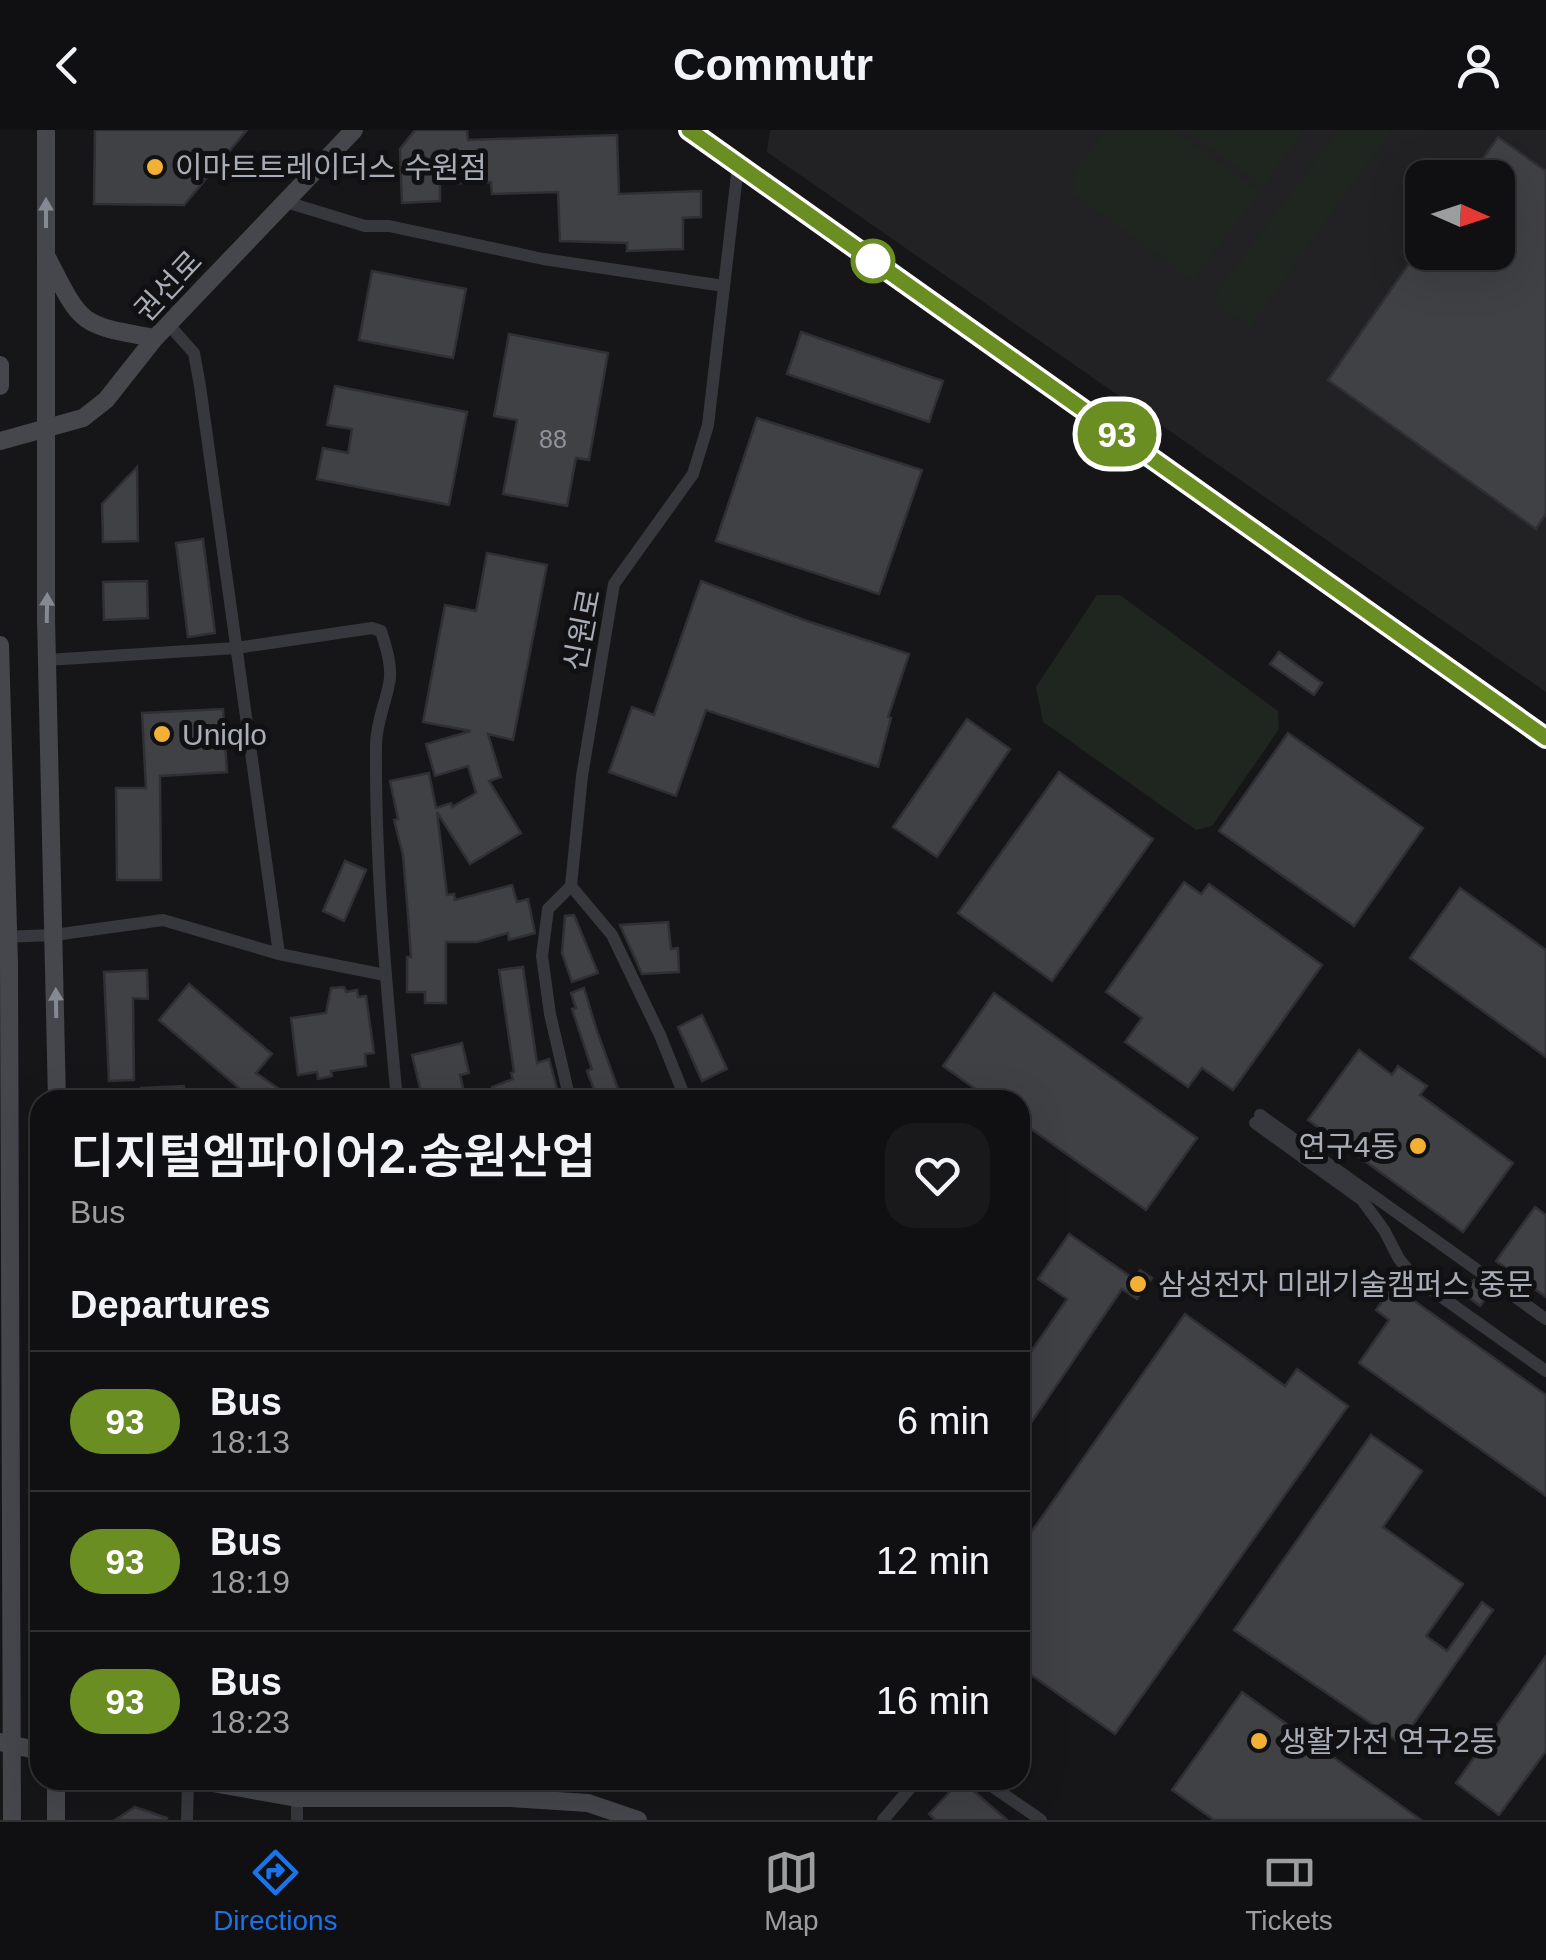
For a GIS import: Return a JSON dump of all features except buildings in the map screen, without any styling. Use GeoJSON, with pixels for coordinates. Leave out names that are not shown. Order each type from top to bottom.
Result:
{"type":"FeatureCollection","features":[{"type":"Feature","properties":{"kind":"street"},"geometry":{"type":"LineString","coordinates":[[46,130],[47,660],[58,1090]]}},
{"type":"Feature","properties":{"kind":"street","name":"권선로"},"geometry":{"type":"LineString","coordinates":[[0,441],[84,418],[106,400],[162,331],[354,130]]}},
{"type":"Feature","properties":{"kind":"street"},"geometry":{"type":"LineString","coordinates":[[689,130],[708,137],[738,166],[1546,738]]}},
{"type":"Feature","properties":{"kind":"street","name":"신원로"},"geometry":{"type":"LineString","coordinates":[[571,886],[582,776],[614,584],[692,474],[708,425],[738,166]]}},
{"type":"Feature","properties":{"kind":"street"},"geometry":{"type":"LineString","coordinates":[[286,202],[365,226],[389,226],[543,259],[724,286]]}},
{"type":"Feature","properties":{"kind":"street"},"geometry":{"type":"LineString","coordinates":[[46,257],[75,311],[94,325],[162,331],[194,353],[278,954]]}},
{"type":"Feature","properties":{"kind":"street"},"geometry":{"type":"LineString","coordinates":[[0,365],[0,384]]}},
{"type":"Feature","properties":{"kind":"street"},"geometry":{"type":"LineString","coordinates":[[47,660],[236,648],[372,628],[381,632],[390,681],[376,740],[386,975],[396,1090]]}},
{"type":"Feature","properties":{"kind":"street"},"geometry":{"type":"LineString","coordinates":[[0,645],[12,1406],[7,1744],[12,1820]]}},
{"type":"Feature","properties":{"kind":"street"},"geometry":{"type":"LineString","coordinates":[[568,1090],[550,1014],[542,956],[548,910],[571,886],[612,934],[682,1090]]}},
{"type":"Feature","properties":{"kind":"street"},"geometry":{"type":"LineString","coordinates":[[4,937],[54,935],[163,920],[278,954],[386,975]]}},
{"type":"Feature","properties":{"kind":"street"},"geometry":{"type":"LineString","coordinates":[[1546,1319],[1258,1119],[1362,1200],[1415,1278],[1546,1371]]}},
{"type":"Feature","properties":{"kind":"street"},"geometry":{"type":"LineString","coordinates":[[0,1436],[12,1406]]}},
{"type":"Feature","properties":{"kind":"street"},"geometry":{"type":"LineString","coordinates":[[56,1790],[56,1820]]}},
{"type":"Feature","properties":{"kind":"street"},"geometry":{"type":"LineString","coordinates":[[188,1790],[188,1820]]}},
{"type":"Feature","properties":{"kind":"street"},"geometry":{"type":"LineString","coordinates":[[297,1790],[297,1820]]}},
{"type":"Feature","properties":{"kind":"street"},"geometry":{"type":"LineString","coordinates":[[320,1790],[588,1803],[638,1820]]}},
{"type":"Feature","properties":{"kind":"street"},"geometry":{"type":"LineString","coordinates":[[883,1820],[908,1790]]}},
{"type":"Feature","properties":{"kind":"street"},"geometry":{"type":"LineString","coordinates":[[998,1790],[1041,1820]]}},
{"type":"Feature","properties":{"kind":"shaded area"},"geometry":{"type":"Polygon","coordinates":[[[770,130],[1546,130],[1546,692],[767,152],[770,130]]]}},
{"type":"Feature","properties":{"kind":"shaded area"},"geometry":{"type":"Polygon","coordinates":[[[1106,130],[1174,130],[1260,192],[1192,280],[1074,194],[1074,171],[1106,130]]]}},
{"type":"Feature","properties":{"kind":"shaded area"},"geometry":{"type":"Polygon","coordinates":[[[1186,130],[1304,130],[1263,187],[1186,130]]]}},
{"type":"Feature","properties":{"kind":"shaded area"},"geometry":{"type":"Polygon","coordinates":[[[1339,130],[1392,130],[1250,327],[1211,299],[1339,130]]]}},
{"type":"Feature","properties":{"kind":"shaded area"},"geometry":{"type":"Polygon","coordinates":[[[1097,595],[1120,595],[1278,711],[1279,729],[1212,826],[1196,830],[1043,722],[1036,687],[1097,595]]]}},
{"type":"Feature","properties":{"kind":"bus line","name":"93"},"geometry":{"type":"LineString","coordinates":[[689,130],[1546,738]]}},
{"type":"Feature","properties":{"kind":"place","name":"이마트트레이더스 수원점"},"geometry":{"type":"Point","coordinates":[155,167]}},
{"type":"Feature","properties":{"kind":"place","name":"Uniqlo"},"geometry":{"type":"Point","coordinates":[162,734]}},
{"type":"Feature","properties":{"kind":"place","name":"연구4동"},"geometry":{"type":"Point","coordinates":[1418,1146]}},
{"type":"Feature","properties":{"kind":"place","name":"삼성전자 미래기술캠퍼스 중문"},"geometry":{"type":"Point","coordinates":[1138,1284]}},
{"type":"Feature","properties":{"kind":"place","name":"생활가전 연구2동"},"geometry":{"type":"Point","coordinates":[1259,1741]}}]}
